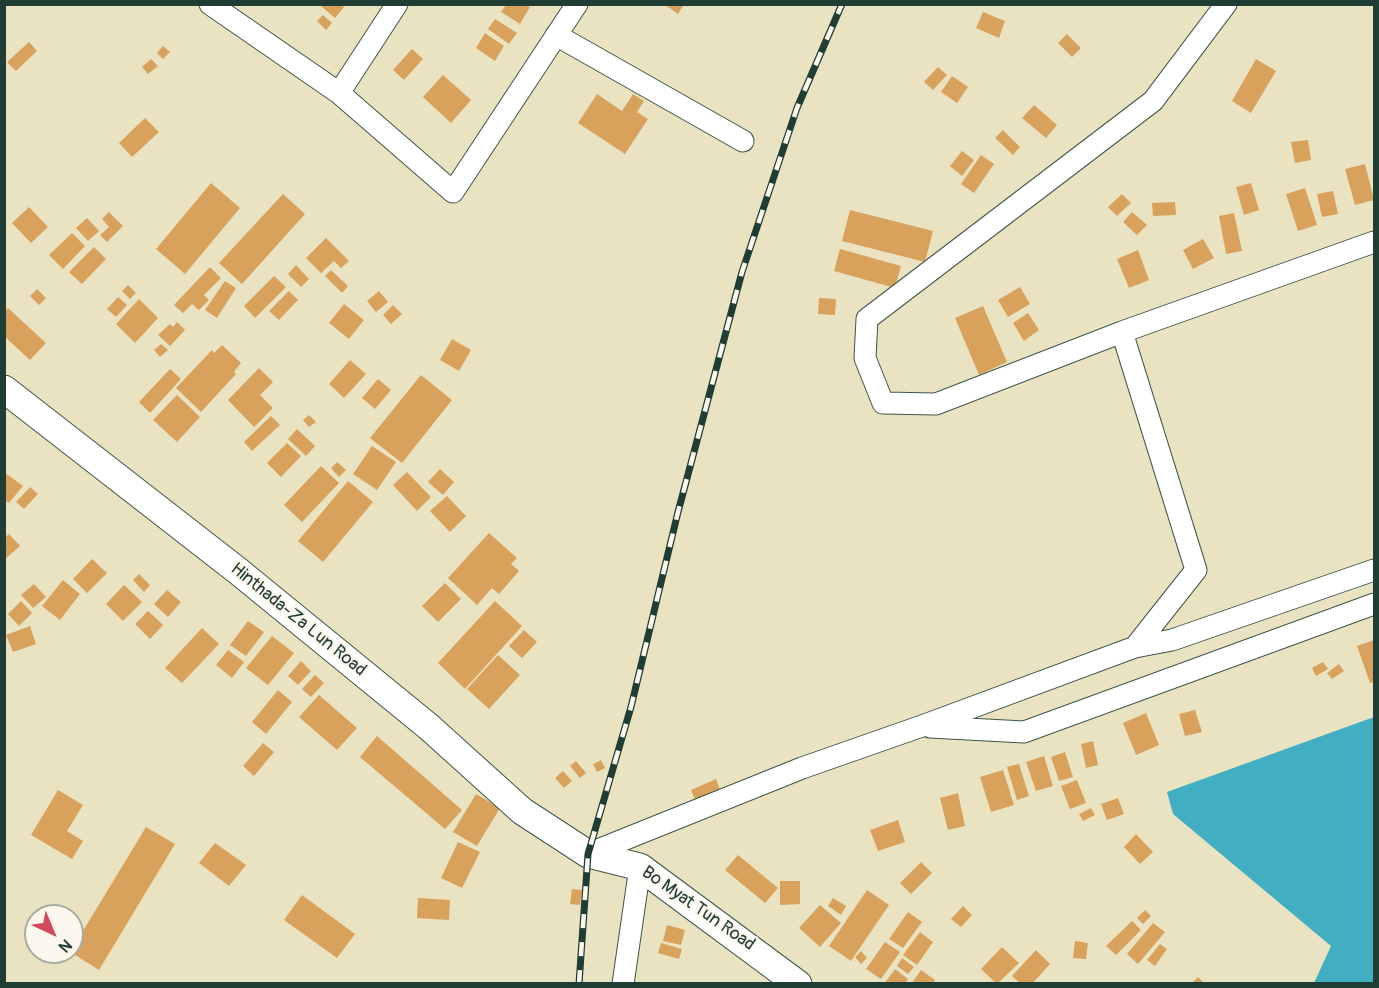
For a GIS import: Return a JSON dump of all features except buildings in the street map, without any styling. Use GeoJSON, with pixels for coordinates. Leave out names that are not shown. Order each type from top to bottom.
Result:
{"type":"FeatureCollection","features":[{"type":"Feature","properties":{"kind":"main road","name":"Hinthada-Za Lun Road"},"geometry":{"type":"LineString","coordinates":[[4,389],[238,571],[429,727],[522,811],[588,854]]}},
{"type":"Feature","properties":{"kind":"main road","name":"Bo Myat Tun Road"},"geometry":{"type":"LineString","coordinates":[[588,854],[640,867],[753,948],[798,984]]}},
{"type":"Feature","properties":{"kind":"street"},"geometry":{"type":"LineString","coordinates":[[210,4],[339,93],[453,192],[577,4]]}},
{"type":"Feature","properties":{"kind":"street"},"geometry":{"type":"LineString","coordinates":[[339,93],[397,4]]}},
{"type":"Feature","properties":{"kind":"street"},"geometry":{"type":"LineString","coordinates":[[1226,4],[1153,101],[867,320],[865,358],[883,403],[936,404],[1122,332],[1374,242]]}},
{"type":"Feature","properties":{"kind":"street"},"geometry":{"type":"LineString","coordinates":[[556,35],[743,141]]}},
{"type":"Feature","properties":{"kind":"street"},"geometry":{"type":"LineString","coordinates":[[1122,332],[1196,570],[1135,647]]}},
{"type":"Feature","properties":{"kind":"street"},"geometry":{"type":"LineString","coordinates":[[588,854],[802,768],[1135,647],[1172,640],[1374,570]]}},
{"type":"Feature","properties":{"kind":"street"},"geometry":{"type":"LineString","coordinates":[[922,726],[1024,732],[1374,604]]}},
{"type":"Feature","properties":{"kind":"street"},"geometry":{"type":"LineString","coordinates":[[623,984],[640,867]]}},
{"type":"Feature","properties":{"kind":"water"},"geometry":{"type":"Polygon","coordinates":[[[1374,717],[1374,983],[1314,983],[1331,946],[1173,814],[1167,792],[1374,717]]]}},
{"type":"Feature","properties":{"kind":"railway"},"geometry":{"type":"LineString","coordinates":[[579,984],[588,854],[631,707],[678,512],[742,272],[797,108],[842,4]]}}]}
